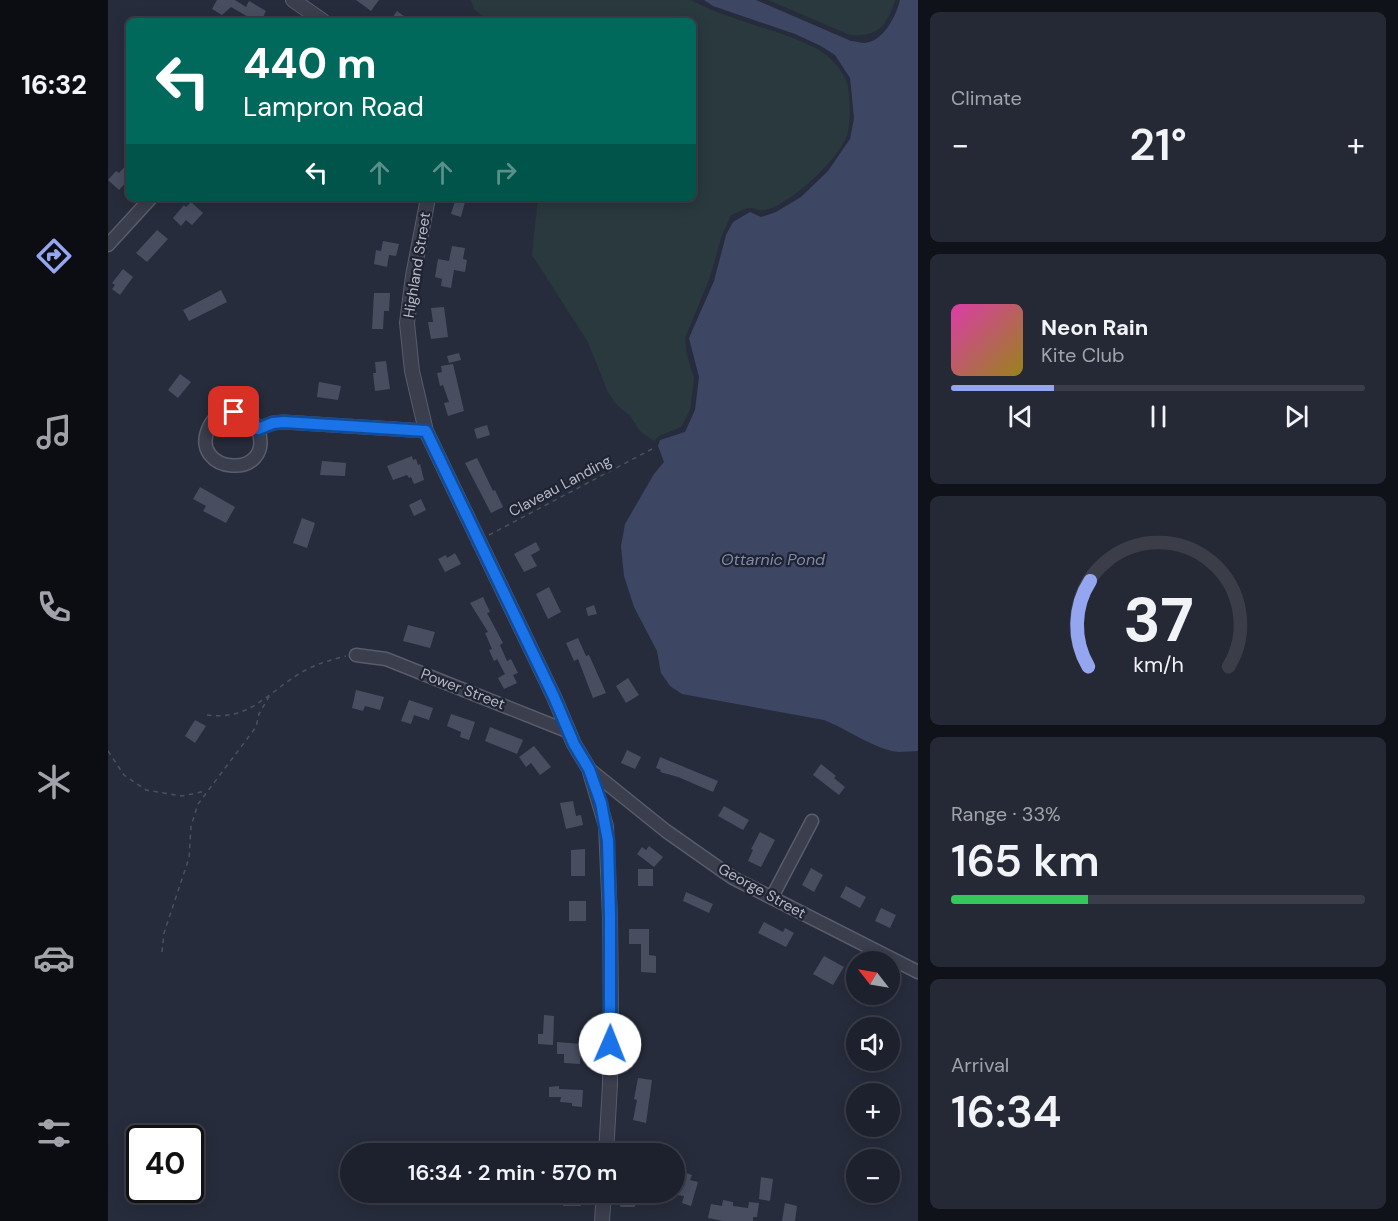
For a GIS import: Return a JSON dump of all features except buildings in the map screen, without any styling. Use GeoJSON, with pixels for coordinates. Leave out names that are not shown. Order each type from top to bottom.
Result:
{"type":"FeatureCollection","features":[{"type":"Feature","properties":{"kind":"street"},"geometry":{"type":"LineString","coordinates":[[292,0],[319,18]]}},
{"type":"Feature","properties":{"kind":"street"},"geometry":{"type":"LineString","coordinates":[[108,245],[148,201]]}},
{"type":"Feature","properties":{"kind":"street","name":"Highland Street"},"geometry":{"type":"LineString","coordinates":[[427,201],[413,276],[407,323],[411,371],[426,431],[554,697],[567,730],[589,769],[601,803],[608,841],[611,1003],[607,1143]]}},
{"type":"Feature","properties":{"kind":"street"},"geometry":{"type":"LineString","coordinates":[[234,412],[242,414],[252,419],[258,429],[260,442],[258,451],[246,464],[233,467],[225,465],[214,459],[209,452],[206,444],[207,431],[211,423],[221,415],[234,412]]}},
{"type":"Feature","properties":{"kind":"street"},"geometry":{"type":"LineString","coordinates":[[258,429],[273,423],[284,422],[426,431]]}},
{"type":"Feature","properties":{"kind":"street","name":"Power Street"},"geometry":{"type":"LineString","coordinates":[[356,655],[386,659],[567,730]]}},
{"type":"Feature","properties":{"kind":"street","name":"George Street"},"geometry":{"type":"LineString","coordinates":[[589,769],[666,831],[733,878],[918,972]]}},
{"type":"Feature","properties":{"kind":"street"},"geometry":{"type":"LineString","coordinates":[[772,897],[812,820]]}},
{"type":"Feature","properties":{"kind":"street"},"geometry":{"type":"LineString","coordinates":[[602,1221],[603,1203]]}},
{"type":"Feature","properties":{"kind":"path","name":"Claveau Landing"},"geometry":{"type":"LineString","coordinates":[[478,541],[652,449]]}},
{"type":"Feature","properties":{"kind":"path"},"geometry":{"type":"LineString","coordinates":[[207,715],[221,717],[240,714],[288,681],[317,665],[356,655]]}},
{"type":"Feature","properties":{"kind":"path"},"geometry":{"type":"LineString","coordinates":[[162,952],[164,933],[189,858],[191,826],[198,804],[256,727],[259,714],[270,695]]}},
{"type":"Feature","properties":{"kind":"path"},"geometry":{"type":"LineString","coordinates":[[108,752],[124,775],[146,790],[182,796],[207,791]]}},
{"type":"Feature","properties":{"kind":"shaded area"},"geometry":{"type":"Polygon","coordinates":[[[471,0],[691,0],[722,14],[804,42],[827,56],[846,80],[850,100],[849,126],[841,147],[825,167],[784,202],[769,209],[748,208],[731,215],[722,235],[709,280],[685,338],[694,378],[690,410],[681,427],[659,436],[654,441],[640,431],[608,392],[588,342],[532,255],[538,201],[696,201],[696,18],[484,18],[474,9],[471,0]]]}},
{"type":"Feature","properties":{"kind":"shaded area"},"geometry":{"type":"Polygon","coordinates":[[[768,0],[895,0],[889,17],[880,28],[868,34],[850,35],[768,0]]]}},
{"type":"Feature","properties":{"kind":"water","name":"Ottarnic Pond"},"geometry":{"type":"Polygon","coordinates":[[[704,0],[756,0],[851,41],[865,43],[878,38],[888,27],[900,0],[918,0],[918,751],[899,752],[881,748],[824,720],[682,694],[670,686],[661,673],[657,651],[634,607],[624,576],[621,546],[625,524],[654,474],[664,462],[658,446],[660,440],[685,432],[695,410],[699,377],[689,338],[714,281],[726,235],[733,222],[750,212],[761,217],[776,212],[801,197],[828,171],[850,139],[854,118],[850,78],[835,55],[795,34],[713,6],[704,0]]]}},
{"type":"Feature","properties":{"kind":"route"},"geometry":{"type":"LineString","coordinates":[[234,412],[249,417],[258,429],[268,424],[284,422],[426,431],[554,697],[567,730],[589,769],[601,803],[608,841],[610,1044]]}}]}
